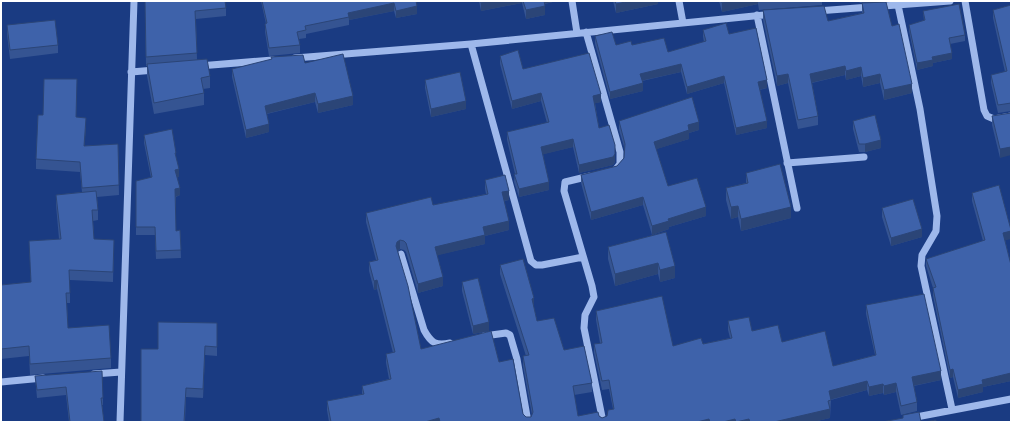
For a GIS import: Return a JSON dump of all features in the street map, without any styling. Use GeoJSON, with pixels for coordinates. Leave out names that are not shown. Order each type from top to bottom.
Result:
{"type":"FeatureCollection","features":[{"type":"Feature","properties":{"kind":"street"},"geometry":{"type":"LineString","coordinates":[[120,422],[134,1]]}},
{"type":"Feature","properties":{"kind":"street"},"geometry":{"type":"LineString","coordinates":[[572,1],[577,33]]}},
{"type":"Feature","properties":{"kind":"street"},"geometry":{"type":"LineString","coordinates":[[679,1],[683,24]]}},
{"type":"Feature","properties":{"kind":"street"},"geometry":{"type":"LineString","coordinates":[[812,11],[950,1]]}},
{"type":"Feature","properties":{"kind":"street"},"geometry":{"type":"LineString","coordinates":[[965,1],[984,110],[987,116],[994,119],[1011,116]]}},
{"type":"Feature","properties":{"kind":"street"},"geometry":{"type":"LineString","coordinates":[[898,5],[920,109],[938,223],[936,231],[922,255],[921,266],[952,410]]}},
{"type":"Feature","properties":{"kind":"street"},"geometry":{"type":"LineString","coordinates":[[289,59],[471,44],[781,13]]}},
{"type":"Feature","properties":{"kind":"street"},"geometry":{"type":"LineString","coordinates":[[758,15],[797,208]]}},
{"type":"Feature","properties":{"kind":"street"},"geometry":{"type":"LineString","coordinates":[[586,32],[620,152],[620,164],[616,169],[610,171]]}},
{"type":"Feature","properties":{"kind":"street"},"geometry":{"type":"LineString","coordinates":[[471,44],[531,261],[536,265],[542,266],[583,257]]}},
{"type":"Feature","properties":{"kind":"street"},"geometry":{"type":"LineString","coordinates":[[194,67],[281,60]]}},
{"type":"Feature","properties":{"kind":"street"},"geometry":{"type":"LineString","coordinates":[[131,72],[163,69]]}},
{"type":"Feature","properties":{"kind":"street"},"geometry":{"type":"LineString","coordinates":[[788,163],[864,157]]}},
{"type":"Feature","properties":{"kind":"street"},"geometry":{"type":"LineString","coordinates":[[596,174],[566,182],[564,191],[594,297],[585,315],[584,328],[603,422]]}},
{"type":"Feature","properties":{"kind":"street"},"geometry":{"type":"LineString","coordinates":[[401,254],[424,330],[429,339],[436,344],[456,342]]}},
{"type":"Feature","properties":{"kind":"street"},"geometry":{"type":"LineString","coordinates":[[479,337],[506,333],[510,335],[517,360],[528,422]]}},
{"type":"Feature","properties":{"kind":"street"},"geometry":{"type":"LineString","coordinates":[[84,375],[121,372]]}},
{"type":"Feature","properties":{"kind":"street"},"geometry":{"type":"LineString","coordinates":[[1,382],[54,377]]}},
{"type":"Feature","properties":{"kind":"street"},"geometry":{"type":"LineString","coordinates":[[902,419],[1011,399]]}},
{"type":"Feature","properties":{"kind":"building"},"geometry":{"type":"Polygon","coordinates":[[[145,1],[225,1],[226,8],[195,11],[197,53],[146,57],[145,1]]]}},
{"type":"Feature","properties":{"kind":"building"},"geometry":{"type":"Polygon","coordinates":[[[262,1],[416,1],[417,6],[396,11],[394,3],[348,13],[349,17],[305,26],[306,30],[297,32],[300,45],[269,48],[265,24],[267,23],[262,1]]]}},
{"type":"Feature","properties":{"kind":"building"},"geometry":{"type":"Polygon","coordinates":[[[523,1],[544,1],[545,6],[526,10],[523,1]]]}},
{"type":"Feature","properties":{"kind":"building"},"geometry":{"type":"Polygon","coordinates":[[[615,1],[630,1],[616,4],[615,1]]]}},
{"type":"Feature","properties":{"kind":"building"},"geometry":{"type":"Polygon","coordinates":[[[886,2],[892,26],[899,24],[912,84],[884,90],[880,74],[863,78],[861,67],[846,71],[845,66],[810,74],[818,116],[798,120],[788,74],[777,76],[763,10],[824,6],[828,21],[864,13],[862,3],[886,2]]]}},
{"type":"Feature","properties":{"kind":"building"},"geometry":{"type":"Polygon","coordinates":[[[959,4],[965,35],[949,38],[952,53],[932,57],[933,60],[917,63],[909,25],[925,20],[923,11],[959,4]]]}},
{"type":"Feature","properties":{"kind":"building"},"geometry":{"type":"Polygon","coordinates":[[[1011,5],[1011,103],[998,105],[991,75],[1007,71],[993,10],[1011,5]]]}},
{"type":"Feature","properties":{"kind":"building"},"geometry":{"type":"Polygon","coordinates":[[[55,20],[58,45],[10,50],[7,25],[55,20]]]}},
{"type":"Feature","properties":{"kind":"building"},"geometry":{"type":"Polygon","coordinates":[[[726,23],[729,34],[756,28],[767,80],[758,82],[767,121],[736,128],[724,76],[687,87],[681,64],[640,74],[643,83],[610,92],[595,36],[612,32],[616,45],[631,41],[632,45],[664,38],[668,52],[706,41],[703,30],[726,23]]]}},
{"type":"Feature","properties":{"kind":"building"},"geometry":{"type":"Polygon","coordinates":[[[518,50],[523,69],[589,53],[601,94],[593,96],[599,128],[609,125],[615,145],[615,154],[613,157],[579,165],[573,139],[541,147],[549,182],[519,189],[514,174],[517,174],[507,132],[549,122],[541,93],[512,101],[500,56],[518,50]]]}},
{"type":"Feature","properties":{"kind":"building"},"geometry":{"type":"Polygon","coordinates":[[[343,54],[353,96],[318,104],[315,93],[265,106],[269,124],[246,130],[232,69],[272,59],[271,57],[303,55],[305,63],[343,54]]]}},
{"type":"Feature","properties":{"kind":"building"},"geometry":{"type":"Polygon","coordinates":[[[207,59],[210,76],[201,78],[204,93],[154,103],[147,64],[207,59]]]}},
{"type":"Feature","properties":{"kind":"building"},"geometry":{"type":"Polygon","coordinates":[[[460,72],[466,101],[431,109],[425,80],[460,72]]]}},
{"type":"Feature","properties":{"kind":"building"},"geometry":{"type":"Polygon","coordinates":[[[44,79],[77,79],[76,117],[86,118],[84,146],[118,144],[119,185],[82,188],[80,162],[36,159],[38,115],[43,115],[44,79]]]}},
{"type":"Feature","properties":{"kind":"building"},"geometry":{"type":"Polygon","coordinates":[[[692,97],[699,122],[688,125],[689,130],[654,142],[668,186],[697,178],[706,207],[668,219],[669,221],[652,226],[643,197],[591,212],[581,175],[617,166],[624,158],[625,144],[619,121],[692,97]]]}},
{"type":"Feature","properties":{"kind":"building"},"geometry":{"type":"Polygon","coordinates":[[[1011,113],[1011,147],[1000,149],[992,116],[1011,113]]]}},
{"type":"Feature","properties":{"kind":"building"},"geometry":{"type":"Polygon","coordinates":[[[875,115],[881,140],[859,144],[853,121],[875,115]]]}},
{"type":"Feature","properties":{"kind":"building"},"geometry":{"type":"Polygon","coordinates":[[[172,129],[179,169],[175,170],[180,188],[175,189],[176,231],[180,230],[181,250],[156,251],[155,227],[136,227],[136,181],[152,177],[144,135],[172,129]]]}},
{"type":"Feature","properties":{"kind":"building"},"geometry":{"type":"Polygon","coordinates":[[[780,164],[791,207],[741,219],[738,206],[731,207],[726,188],[748,183],[746,173],[780,164]]]}},
{"type":"Feature","properties":{"kind":"building"},"geometry":{"type":"Polygon","coordinates":[[[505,175],[509,191],[502,192],[509,221],[483,227],[485,235],[435,247],[443,277],[418,284],[406,243],[400,240],[397,242],[396,246],[408,286],[421,349],[491,331],[499,362],[513,359],[523,414],[526,417],[531,417],[533,412],[523,356],[529,355],[500,265],[523,259],[534,298],[532,299],[537,321],[554,318],[564,350],[584,346],[592,383],[573,386],[578,416],[598,412],[599,416],[602,418],[607,416],[608,410],[614,409],[609,380],[602,381],[594,344],[602,343],[596,311],[662,296],[673,346],[701,338],[703,344],[732,338],[728,321],[749,317],[752,331],[778,325],[782,342],[825,331],[833,366],[876,355],[866,305],[924,294],[941,371],[912,377],[917,402],[901,406],[896,383],[884,386],[883,384],[869,387],[867,381],[829,391],[831,400],[828,401],[830,409],[774,422],[750,422],[749,419],[736,422],[735,419],[723,422],[710,422],[709,419],[697,422],[440,422],[439,418],[425,422],[331,422],[327,401],[364,394],[362,386],[391,379],[386,354],[395,352],[377,280],[374,281],[369,262],[378,260],[366,213],[431,197],[433,205],[488,194],[485,180],[505,175]]]}},
{"type":"Feature","properties":{"kind":"building"},"geometry":{"type":"Polygon","coordinates":[[[999,185],[1011,230],[1003,233],[1011,265],[1011,373],[982,380],[983,384],[958,390],[953,369],[950,370],[933,288],[936,287],[926,259],[985,240],[972,193],[999,185]]]}},
{"type":"Feature","properties":{"kind":"building"},"geometry":{"type":"Polygon","coordinates":[[[96,191],[98,210],[92,210],[94,239],[114,240],[113,272],[69,270],[70,293],[66,293],[68,328],[109,325],[111,358],[30,364],[29,346],[1,349],[1,285],[31,282],[29,241],[61,239],[56,195],[96,191]]]}},
{"type":"Feature","properties":{"kind":"building"},"geometry":{"type":"Polygon","coordinates":[[[913,199],[922,229],[891,238],[882,208],[913,199]]]}},
{"type":"Feature","properties":{"kind":"building"},"geometry":{"type":"Polygon","coordinates":[[[666,232],[675,266],[660,270],[658,263],[615,274],[608,247],[666,232]]]}},
{"type":"Feature","properties":{"kind":"building"},"geometry":{"type":"Polygon","coordinates":[[[478,278],[489,322],[473,326],[462,282],[478,278]]]}},
{"type":"Feature","properties":{"kind":"building"},"geometry":{"type":"Polygon","coordinates":[[[158,322],[217,323],[217,347],[205,346],[203,389],[186,388],[184,422],[141,422],[141,349],[158,349],[158,322]]]}},
{"type":"Feature","properties":{"kind":"building"},"geometry":{"type":"Polygon","coordinates":[[[102,371],[103,398],[101,398],[104,422],[70,422],[66,387],[37,390],[35,376],[102,371]]]}},
{"type":"Feature","properties":{"kind":"building"},"geometry":{"type":"Polygon","coordinates":[[[919,412],[921,422],[882,422],[903,418],[903,415],[919,412]]]}},
{"type":"Feature","properties":{"kind":"building"},"geometry":{"type":"Polygon","coordinates":[[[936,420],[936,422],[924,422],[936,420]]]}}]}
